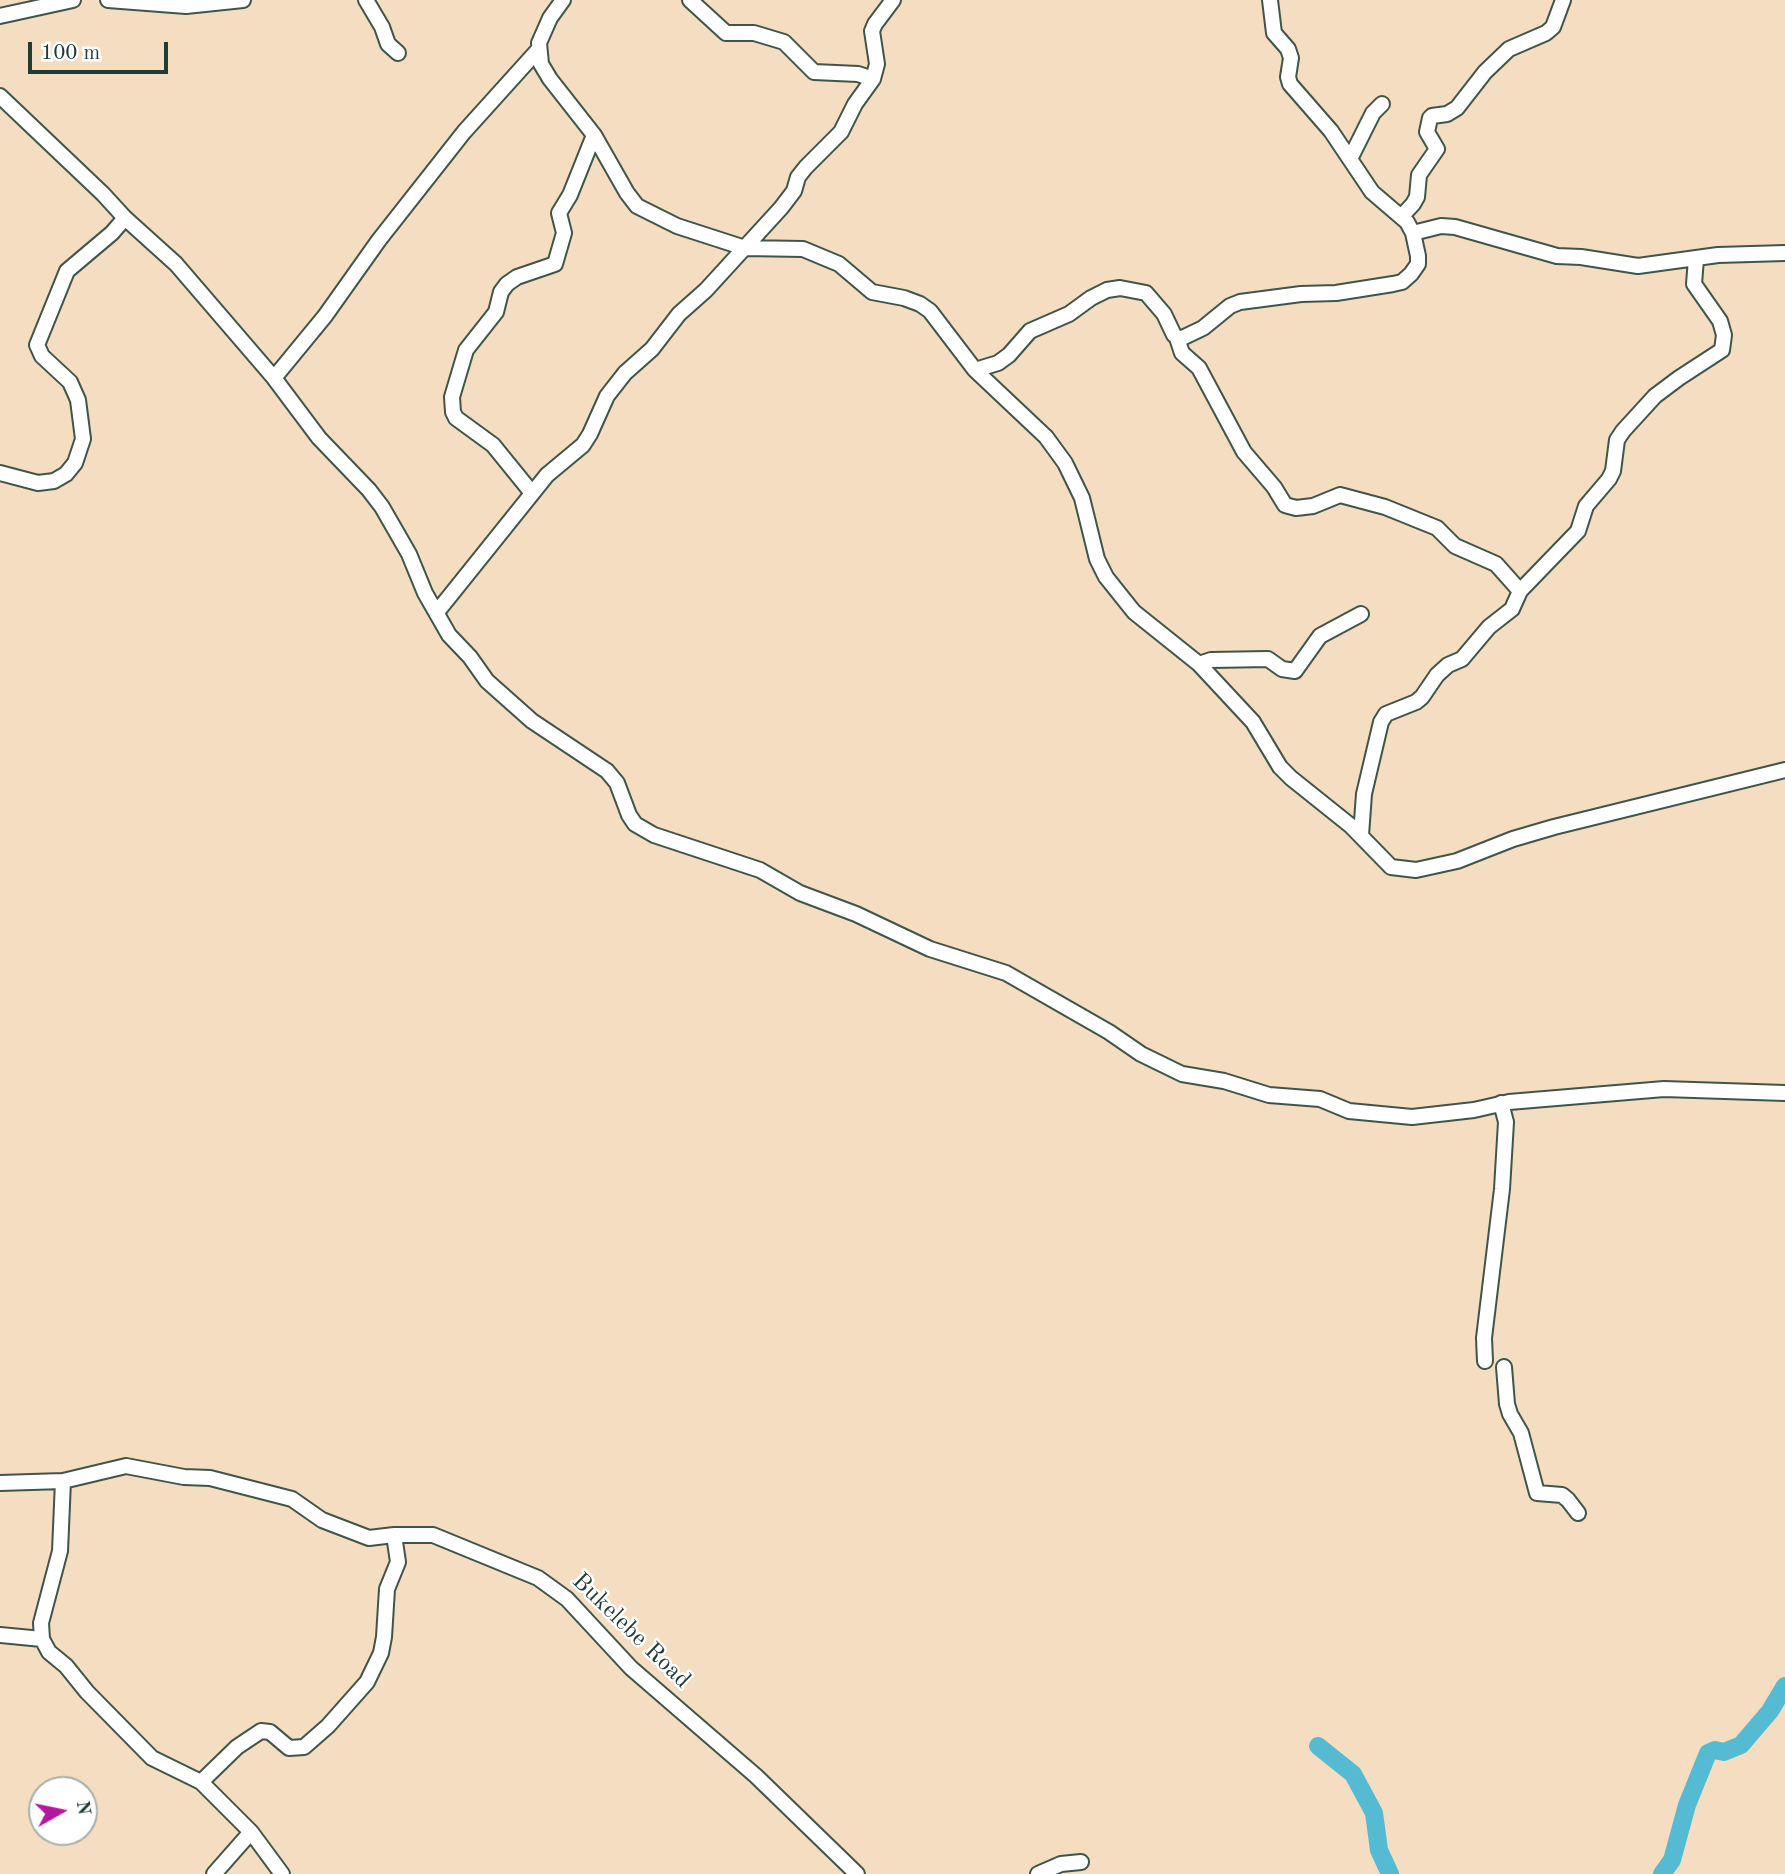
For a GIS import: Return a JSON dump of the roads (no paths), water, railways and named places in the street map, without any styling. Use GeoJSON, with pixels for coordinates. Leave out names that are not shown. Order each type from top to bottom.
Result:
{"type":"FeatureCollection","features":[{"type":"Feature","properties":{"kind":"street"},"geometry":{"type":"LineString","coordinates":[[0,16],[73,0]]}},
{"type":"Feature","properties":{"kind":"street"},"geometry":{"type":"LineString","coordinates":[[108,0],[186,6],[243,0]]}},
{"type":"Feature","properties":{"kind":"street"},"geometry":{"type":"LineString","coordinates":[[366,0],[382,27],[388,44],[398,53]]}},
{"type":"Feature","properties":{"kind":"street"},"geometry":{"type":"LineString","coordinates":[[563,0],[541,35],[538,50],[541,64],[594,135],[626,193],[637,205],[645,212],[677,226],[745,248],[803,248],[839,264],[872,292],[920,304],[937,319],[975,370],[1046,437],[1065,463],[1082,498],[1097,559],[1107,577],[1134,612],[1199,664],[1253,722],[1280,767],[1361,835],[1391,867],[1416,870],[1457,861],[1513,839],[1554,827],[1785,769]]}},
{"type":"Feature","properties":{"kind":"street"},"geometry":{"type":"LineString","coordinates":[[690,0],[726,33],[754,33],[783,42],[814,72],[858,74],[873,79]]}},
{"type":"Feature","properties":{"kind":"street"},"geometry":{"type":"LineString","coordinates":[[437,612],[547,475],[583,445],[607,396],[625,373],[652,349],[679,314],[706,290],[745,248],[794,191],[806,167],[841,132],[855,104],[873,79],[877,64],[872,31],[893,0]]}},
{"type":"Feature","properties":{"kind":"street"},"geometry":{"type":"LineString","coordinates":[[1177,338],[1191,336],[1230,306],[1240,302],[1301,294],[1336,293],[1402,282],[1418,264],[1413,233],[1402,215],[1378,199],[1331,131],[1290,84],[1288,77],[1292,58],[1274,33],[1270,0]]}},
{"type":"Feature","properties":{"kind":"street"},"geometry":{"type":"LineString","coordinates":[[1402,215],[1417,197],[1419,175],[1437,149],[1427,132],[1430,118],[1447,114],[1457,108],[1485,72],[1509,49],[1546,33],[1553,27],[1563,0]]}},
{"type":"Feature","properties":{"kind":"street"},"geometry":{"type":"LineString","coordinates":[[274,378],[325,316],[379,240],[464,132],[538,50]]}},
{"type":"Feature","properties":{"kind":"street"},"geometry":{"type":"LineString","coordinates":[[0,96],[176,264],[274,378],[319,438],[382,507],[409,554],[425,593],[449,635],[471,657],[487,681],[532,721],[607,771],[617,783],[635,824],[654,835],[760,870],[800,893],[856,914],[930,949],[1006,973],[1109,1032],[1141,1054],[1182,1074],[1224,1081],[1269,1095],[1320,1099],[1349,1111],[1412,1117],[1501,1104],[1664,1090],[1785,1093]]}},
{"type":"Feature","properties":{"kind":"street"},"geometry":{"type":"LineString","coordinates":[[1350,159],[1373,113],[1382,104]]}},
{"type":"Feature","properties":{"kind":"street"},"geometry":{"type":"LineString","coordinates":[[533,493],[494,445],[456,418],[452,397],[466,350],[496,312],[501,292],[507,284],[517,277],[555,264],[564,233],[559,213],[570,195],[594,135]]}},
{"type":"Feature","properties":{"kind":"street"},"geometry":{"type":"LineString","coordinates":[[0,472],[19,479],[46,482],[66,474],[75,463],[83,439],[78,400],[70,382],[42,356],[37,345],[66,271],[112,233],[125,218]]}},
{"type":"Feature","properties":{"kind":"street"},"geometry":{"type":"LineString","coordinates":[[1413,233],[1441,226],[1455,227],[1557,256],[1638,266],[1718,255],[1758,256],[1785,253]]}},
{"type":"Feature","properties":{"kind":"street"},"geometry":{"type":"LineString","coordinates":[[1361,835],[1364,794],[1381,722],[1386,714],[1422,697],[1437,675],[1448,665],[1462,659],[1489,627],[1511,608],[1520,591],[1578,531],[1586,506],[1613,471],[1617,440],[1623,431],[1655,396],[1722,350],[1724,335],[1720,321],[1694,284],[1696,259]]}},
{"type":"Feature","properties":{"kind":"street"},"geometry":{"type":"LineString","coordinates":[[975,370],[998,363],[1009,355],[1030,331],[1069,314],[1107,290],[1120,288],[1146,293],[1155,301],[1177,338],[1182,353],[1199,368],[1244,452],[1286,505],[1296,508],[1313,506],[1340,495],[1385,507],[1437,528],[1455,546],[1496,564],[1520,591]]}},
{"type":"Feature","properties":{"kind":"street"},"geometry":{"type":"LineString","coordinates":[[1199,664],[1211,660],[1268,659],[1282,668],[1295,671],[1320,636],[1361,614]]}},
{"type":"Feature","properties":{"kind":"street"},"geometry":{"type":"LineString","coordinates":[[1485,1361],[1484,1338],[1502,1189],[1506,1122],[1501,1104]]}},
{"type":"Feature","properties":{"kind":"street"},"geometry":{"type":"LineString","coordinates":[[1504,1367],[1510,1414],[1521,1433],[1537,1493],[1562,1495],[1578,1513]]}},
{"type":"Feature","properties":{"kind":"street","name":"Bukelebe Road"},"geometry":{"type":"LineString","coordinates":[[0,1483],[63,1481],[126,1466],[184,1477],[210,1478],[292,1499],[322,1520],[369,1538],[433,1535],[538,1578],[555,1589],[586,1617],[631,1668],[756,1776],[857,1874]]}},
{"type":"Feature","properties":{"kind":"street"},"geometry":{"type":"LineString","coordinates":[[63,1481],[60,1551],[41,1623],[42,1639],[49,1652],[66,1666],[87,1692],[152,1758],[201,1782],[251,1832],[282,1874]]}},
{"type":"Feature","properties":{"kind":"street"},"geometry":{"type":"LineString","coordinates":[[201,1782],[237,1747],[261,1731],[270,1732],[289,1748],[304,1747],[328,1727],[367,1682],[381,1653],[387,1590],[398,1562],[394,1535]]}},
{"type":"Feature","properties":{"kind":"street"},"geometry":{"type":"LineString","coordinates":[[0,1635],[42,1639]]}},
{"type":"Feature","properties":{"kind":"street"},"geometry":{"type":"LineString","coordinates":[[214,1874],[251,1832]]}},
{"type":"Feature","properties":{"kind":"street"},"geometry":{"type":"LineString","coordinates":[[1038,1874],[1061,1864],[1081,1862]]}},
{"type":"Feature","properties":{"kind":"waterway"},"geometry":{"type":"LineString","coordinates":[[1662,1874],[1672,1860],[1687,1805],[1708,1753],[1715,1750],[1724,1752],[1741,1745],[1770,1711],[1785,1686]]}},
{"type":"Feature","properties":{"kind":"waterway"},"geometry":{"type":"LineString","coordinates":[[1318,1746],[1353,1774],[1374,1813],[1379,1850],[1390,1874]]}}]}
